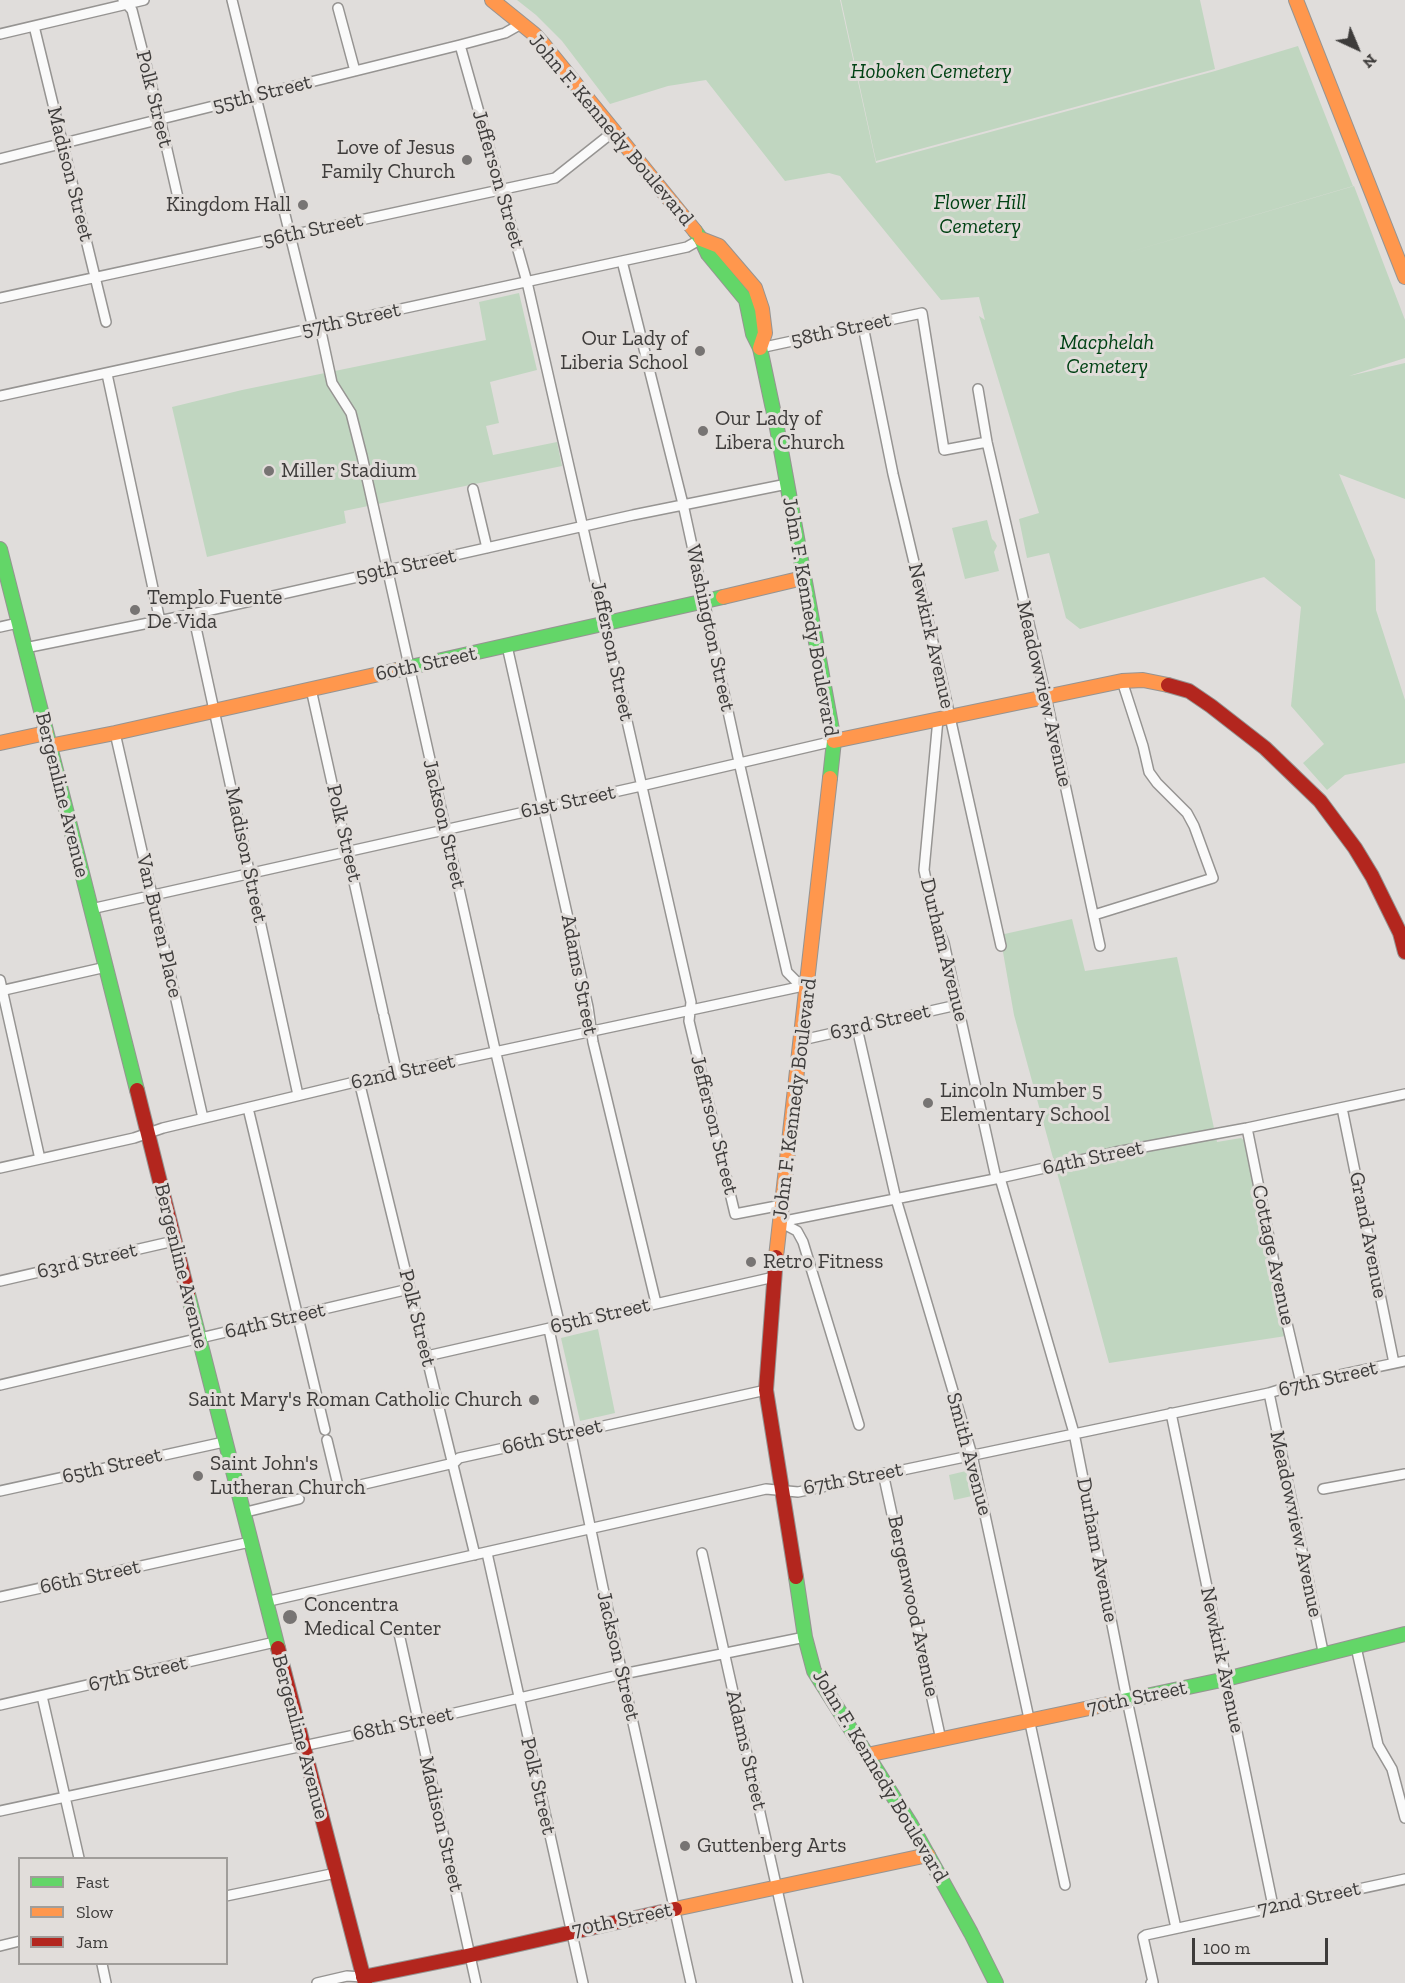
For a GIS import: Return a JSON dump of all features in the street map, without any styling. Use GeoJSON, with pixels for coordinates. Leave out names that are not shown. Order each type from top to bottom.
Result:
{"type":"FeatureCollection","features":[{"type":"Feature","properties":{"kind":"street"},"geometry":{"type":"LineString","coordinates":[[0,34],[125,2],[144,0]]}},
{"type":"Feature","properties":{"kind":"street","name":"Jackson Street"},"geometry":{"type":"LineString","coordinates":[[232,0],[290,235],[332,383],[351,413],[495,1052],[560,1326]]}},
{"type":"Feature","properties":{"kind":"street","name":"John F. Kennedy Boulevard"},"geometry":{"type":"LineString","coordinates":[[492,0],[544,45],[701,239],[708,254],[746,300],[753,334],[760,348],[834,741],[774,1277],[766,1390],[805,1636],[814,1671],[910,1822],[996,1983]]}},
{"type":"Feature","properties":{"kind":"street"},"geometry":{"type":"LineString","coordinates":[[1296,0],[1405,277]]}},
{"type":"Feature","properties":{"kind":"street","name":"Polk Street"},"geometry":{"type":"LineString","coordinates":[[125,2],[132,10],[179,202]]}},
{"type":"Feature","properties":{"kind":"street"},"geometry":{"type":"LineString","coordinates":[[338,9],[354,71]]}},
{"type":"Feature","properties":{"kind":"street","name":"55th Street"},"geometry":{"type":"LineString","coordinates":[[0,159],[460,45],[505,33],[521,24]]}},
{"type":"Feature","properties":{"kind":"street","name":"Madison Street"},"geometry":{"type":"LineString","coordinates":[[34,26],[106,322]]}},
{"type":"Feature","properties":{"kind":"street","name":"Jefferson Street"},"geometry":{"type":"LineString","coordinates":[[460,45],[527,282],[691,1002],[689,1022],[735,1214],[782,1205]]}},
{"type":"Feature","properties":{"kind":"street","name":"56th Street"},"geometry":{"type":"LineString","coordinates":[[0,298],[555,178],[613,132]]}},
{"type":"Feature","properties":{"kind":"street","name":"57th Street"},"geometry":{"type":"LineString","coordinates":[[0,396],[687,247],[701,239]]}},
{"type":"Feature","properties":{"kind":"street","name":"Washington Street"},"geometry":{"type":"LineString","coordinates":[[622,261],[683,504],[787,972],[796,981],[808,986]]}},
{"type":"Feature","properties":{"kind":"street","name":"58th Street"},"geometry":{"type":"LineString","coordinates":[[760,348],[922,313],[944,450],[987,442]]}},
{"type":"Feature","properties":{"kind":"street","name":"Newkirk Avenue"},"geometry":{"type":"LineString","coordinates":[[863,326],[944,718],[1001,946]]}},
{"type":"Feature","properties":{"kind":"street"},"geometry":{"type":"LineString","coordinates":[[107,374],[160,621]]}},
{"type":"Feature","properties":{"kind":"street","name":"Meadowview Avenue"},"geometry":{"type":"LineString","coordinates":[[978,389],[987,442],[1100,946]]}},
{"type":"Feature","properties":{"kind":"street","name":"59th Street"},"geometry":{"type":"LineString","coordinates":[[25,648],[193,614],[786,483]]}},
{"type":"Feature","properties":{"kind":"street"},"geometry":{"type":"LineString","coordinates":[[473,489],[487,548]]}},
{"type":"Feature","properties":{"kind":"street","name":"Bergenline Avenue"},"geometry":{"type":"LineString","coordinates":[[0,549],[224,1442],[364,1980]]}},
{"type":"Feature","properties":{"kind":"street","name":"60th Street"},"geometry":{"type":"LineString","coordinates":[[0,743],[115,733],[803,578]]}},
{"type":"Feature","properties":{"kind":"street","name":"Madison Street"},"geometry":{"type":"LineString","coordinates":[[193,614],[298,1095]]}},
{"type":"Feature","properties":{"kind":"street"},"geometry":{"type":"LineString","coordinates":[[0,627],[18,623]]}},
{"type":"Feature","properties":{"kind":"street","name":"Adams Street"},"geometry":{"type":"LineString","coordinates":[[507,646],[544,807],[593,1042],[656,1303]]}},
{"type":"Feature","properties":{"kind":"street","name":"61st Street"},"geometry":{"type":"LineString","coordinates":[[91,909],[834,741],[1122,681],[1143,680],[1189,691],[1211,706],[1265,748],[1320,801],[1355,848],[1372,876],[1400,933],[1405,952]]}},
{"type":"Feature","properties":{"kind":"street"},"geometry":{"type":"LineString","coordinates":[[1094,915],[1213,878],[1187,813],[1149,772],[1122,681]]}},
{"type":"Feature","properties":{"kind":"street","name":"Polk Street"},"geometry":{"type":"LineString","coordinates":[[311,689],[397,1073]]}},
{"type":"Feature","properties":{"kind":"street","name":"Durham Avenue"},"geometry":{"type":"LineString","coordinates":[[944,718],[924,870],[935,921],[944,943],[998,1178],[1074,1433],[1127,1700],[1176,1928]]}},
{"type":"Feature","properties":{"kind":"street","name":"Van Buren Place"},"geometry":{"type":"LineString","coordinates":[[115,733],[203,1118]]}},
{"type":"Feature","properties":{"kind":"street"},"geometry":{"type":"LineString","coordinates":[[40,1160],[1,987],[106,967]]}},
{"type":"Feature","properties":{"kind":"street","name":"62nd Street"},"geometry":{"type":"LineString","coordinates":[[0,1168],[134,1138],[203,1118],[359,1081],[808,986]]}},
{"type":"Feature","properties":{"kind":"street","name":"63rd Street"},"geometry":{"type":"LineString","coordinates":[[802,1040],[957,1005]]}},
{"type":"Feature","properties":{"kind":"street","name":"Smith Avenue"},"geometry":{"type":"LineString","coordinates":[[857,1028],[896,1199],[972,1455],[1065,1885]]}},
{"type":"Feature","properties":{"kind":"street","name":"Polk Street"},"geometry":{"type":"LineString","coordinates":[[359,1081],[475,1555]]}},
{"type":"Feature","properties":{"kind":"street","name":"64th Street"},"geometry":{"type":"LineString","coordinates":[[780,1222],[1405,1094]]}},
{"type":"Feature","properties":{"kind":"street"},"geometry":{"type":"LineString","coordinates":[[248,1108],[299,1316]]}},
{"type":"Feature","properties":{"kind":"street","name":"Grand Avenue"},"geometry":{"type":"LineString","coordinates":[[1342,1108],[1394,1363]]}},
{"type":"Feature","properties":{"kind":"street","name":"Cottage Avenue"},"geometry":{"type":"LineString","coordinates":[[1247,1128],[1300,1383]]}},
{"type":"Feature","properties":{"kind":"street"},"geometry":{"type":"LineString","coordinates":[[780,1222],[797,1231],[803,1242],[859,1425]]}},
{"type":"Feature","properties":{"kind":"street","name":"63rd Street"},"geometry":{"type":"LineString","coordinates":[[0,1281],[174,1241]]}},
{"type":"Feature","properties":{"kind":"street","name":"65th Street"},"geometry":{"type":"LineString","coordinates":[[427,1356],[774,1277]]}},
{"type":"Feature","properties":{"kind":"street","name":"64th Street"},"geometry":{"type":"LineString","coordinates":[[0,1385],[409,1289]]}},
{"type":"Feature","properties":{"kind":"street","name":"66th Street"},"geometry":{"type":"LineString","coordinates":[[299,1316],[339,1490],[454,1462],[459,1458],[766,1390]]}},
{"type":"Feature","properties":{"kind":"street","name":"Jackson Street"},"geometry":{"type":"LineString","coordinates":[[549,1329],[569,1433],[691,1983]]}},
{"type":"Feature","properties":{"kind":"street","name":"67th Street"},"geometry":{"type":"LineString","coordinates":[[265,1602],[766,1489],[798,1492],[1269,1393],[1300,1383],[1405,1361]]}},
{"type":"Feature","properties":{"kind":"street","name":"Meadowview Avenue"},"geometry":{"type":"LineString","coordinates":[[1269,1393],[1324,1656]]}},
{"type":"Feature","properties":{"kind":"street","name":"Newkirk Avenue"},"geometry":{"type":"LineString","coordinates":[[1171,1413],[1273,1906]]}},
{"type":"Feature","properties":{"kind":"street","name":"65th Street"},"geometry":{"type":"LineString","coordinates":[[0,1491],[224,1442]]}},
{"type":"Feature","properties":{"kind":"street","name":"Bergenwood Avenue"},"geometry":{"type":"LineString","coordinates":[[883,1473],[941,1740]]}},
{"type":"Feature","properties":{"kind":"street"},"geometry":{"type":"LineString","coordinates":[[1323,1489],[1405,1474]]}},
{"type":"Feature","properties":{"kind":"street"},"geometry":{"type":"LineString","coordinates":[[243,1513],[299,1499]]}},
{"type":"Feature","properties":{"kind":"street","name":"66th Street"},"geometry":{"type":"LineString","coordinates":[[0,1597],[250,1542]]}},
{"type":"Feature","properties":{"kind":"street","name":"Polk Street"},"geometry":{"type":"LineString","coordinates":[[486,1553],[583,1983]]}},
{"type":"Feature","properties":{"kind":"street","name":"Adams Street"},"geometry":{"type":"LineString","coordinates":[[702,1553],[798,1983]]}},
{"type":"Feature","properties":{"kind":"street","name":"Madison Street"},"geometry":{"type":"LineString","coordinates":[[398,1629],[476,1983]]}},
{"type":"Feature","properties":{"kind":"street","name":"70th Street"},"geometry":{"type":"LineString","coordinates":[[867,1755],[1226,1679],[1405,1634]]}},
{"type":"Feature","properties":{"kind":"street","name":"68th Street"},"geometry":{"type":"LineString","coordinates":[[0,1811],[805,1636]]}},
{"type":"Feature","properties":{"kind":"street","name":"67th Street"},"geometry":{"type":"LineString","coordinates":[[0,1705],[275,1642]]}},
{"type":"Feature","properties":{"kind":"street"},"geometry":{"type":"LineString","coordinates":[[1356,1647],[1378,1745],[1392,1769],[1405,1818]]}},
{"type":"Feature","properties":{"kind":"street"},"geometry":{"type":"LineString","coordinates":[[42,1696],[79,1857]]}},
{"type":"Feature","properties":{"kind":"street","name":"70th Street"},"geometry":{"type":"LineString","coordinates":[[317,1983],[346,1976],[364,1980],[571,1931],[928,1854]]}},
{"type":"Feature","properties":{"kind":"street"},"geometry":{"type":"LineString","coordinates":[[228,1896],[336,1872]]}},
{"type":"Feature","properties":{"kind":"street","name":"72nd Street"},"geometry":{"type":"LineString","coordinates":[[1151,1983],[1153,1982],[1143,1937],[1273,1906],[1405,1879]]}},
{"type":"Feature","properties":{"kind":"street"},"geometry":{"type":"LineString","coordinates":[[0,1946],[18,1942]]}},
{"type":"Feature","properties":{"kind":"street"},"geometry":{"type":"LineString","coordinates":[[102,1965],[106,1983]]}},
{"type":"Feature","properties":{"kind":"green space"},"geometry":{"type":"Polygon","coordinates":[[[517,0],[840,0],[876,163],[1215,71],[1298,46],[1353,186],[1106,259],[1354,186],[1405,320],[1405,358],[1349,376],[1405,363],[1405,499],[1339,474],[1375,560],[1376,610],[1405,700],[1405,763],[1345,775],[1327,790],[1303,763],[1324,744],[1291,706],[1301,607],[1264,577],[1080,629],[1066,618],[1049,553],[1027,558],[1019,519],[1039,513],[979,316],[985,320],[979,297],[941,300],[840,176],[829,173],[785,181],[706,80],[668,86],[610,104],[562,41],[517,0]]]}},
{"type":"Feature","properties":{"kind":"green space","name":"Hoboken Cemetery"},"geometry":{"type":"Polygon","coordinates":[[[841,0],[1200,0],[1215,69],[876,161],[841,0]]]}},
{"type":"Feature","properties":{"kind":"green space"},"geometry":{"type":"Polygon","coordinates":[[[519,293],[537,370],[490,382],[499,423],[486,426],[493,455],[557,442],[562,466],[344,511],[346,523],[207,557],[172,407],[242,390],[486,340],[479,302],[519,293]]]}},
{"type":"Feature","properties":{"kind":"green space"},"geometry":{"type":"Polygon","coordinates":[[[987,520],[992,539],[997,546],[994,552],[999,571],[965,579],[952,528],[987,520]]]}},
{"type":"Feature","properties":{"kind":"green space"},"geometry":{"type":"Polygon","coordinates":[[[1072,919],[1085,971],[1177,957],[1217,1142],[1241,1138],[1245,1141],[1286,1336],[1109,1363],[1014,1015],[1000,935],[1072,919]]]}},
{"type":"Feature","properties":{"kind":"green space"},"geometry":{"type":"Polygon","coordinates":[[[598,1329],[615,1413],[580,1421],[561,1338],[598,1329]]]}},
{"type":"Feature","properties":{"kind":"green space"},"geometry":{"type":"Polygon","coordinates":[[[966,1471],[972,1496],[954,1500],[949,1475],[966,1471]]]}},
{"type":"Feature","properties":{"kind":"traffic: fast"},"geometry":{"type":"LineString","coordinates":[[695,231],[708,254],[746,300],[753,334],[760,348],[777,428],[834,741],[830,778]]}},
{"type":"Feature","properties":{"kind":"traffic: fast"},"geometry":{"type":"LineString","coordinates":[[0,549],[137,1090]]}},
{"type":"Feature","properties":{"kind":"traffic: fast"},"geometry":{"type":"LineString","coordinates":[[397,670],[723,597]]}},
{"type":"Feature","properties":{"kind":"traffic: fast"},"geometry":{"type":"LineString","coordinates":[[188,1294],[278,1648]]}},
{"type":"Feature","properties":{"kind":"traffic: fast"},"geometry":{"type":"LineString","coordinates":[[796,1577],[805,1637],[814,1671],[910,1823],[996,1983]]}},
{"type":"Feature","properties":{"kind":"traffic: fast"},"geometry":{"type":"LineString","coordinates":[[1113,1703],[1226,1679],[1405,1634]]}},
{"type":"Feature","properties":{"kind":"traffic: slow"},"geometry":{"type":"LineString","coordinates":[[492,0],[544,45],[695,231]]}},
{"type":"Feature","properties":{"kind":"traffic: slow"},"geometry":{"type":"LineString","coordinates":[[1296,0],[1405,277]]}},
{"type":"Feature","properties":{"kind":"traffic: slow"},"geometry":{"type":"LineString","coordinates":[[701,239],[719,246],[755,288],[762,309],[765,333],[760,348]]}},
{"type":"Feature","properties":{"kind":"traffic: slow"},"geometry":{"type":"LineString","coordinates":[[723,597],[803,578]]}},
{"type":"Feature","properties":{"kind":"traffic: slow"},"geometry":{"type":"LineString","coordinates":[[49,746],[397,670]]}},
{"type":"Feature","properties":{"kind":"traffic: slow"},"geometry":{"type":"LineString","coordinates":[[834,741],[1122,681],[1143,680],[1168,685]]}},
{"type":"Feature","properties":{"kind":"traffic: slow"},"geometry":{"type":"LineString","coordinates":[[0,743],[46,733]]}},
{"type":"Feature","properties":{"kind":"traffic: slow"},"geometry":{"type":"LineString","coordinates":[[776,1257],[830,778]]}},
{"type":"Feature","properties":{"kind":"traffic: slow"},"geometry":{"type":"LineString","coordinates":[[867,1755],[1113,1703]]}},
{"type":"Feature","properties":{"kind":"traffic: slow"},"geometry":{"type":"LineString","coordinates":[[675,1909],[928,1855]]}},
{"type":"Feature","properties":{"kind":"traffic: jam"},"geometry":{"type":"LineString","coordinates":[[1168,685],[1189,691],[1211,706],[1265,748],[1320,801],[1355,848],[1372,876],[1400,933],[1405,952]]}},
{"type":"Feature","properties":{"kind":"traffic: jam"},"geometry":{"type":"LineString","coordinates":[[137,1090],[188,1294]]}},
{"type":"Feature","properties":{"kind":"traffic: jam"},"geometry":{"type":"LineString","coordinates":[[776,1257],[766,1390],[796,1577]]}},
{"type":"Feature","properties":{"kind":"traffic: jam"},"geometry":{"type":"LineString","coordinates":[[278,1648],[365,1983]]}},
{"type":"Feature","properties":{"kind":"traffic: jam"},"geometry":{"type":"LineString","coordinates":[[363,1977],[675,1909]]}},
{"type":"Feature","properties":{"kind":"place","name":"Love of Jesus Family Church"},"geometry":{"type":"Point","coordinates":[467,160]}},
{"type":"Feature","properties":{"kind":"place","name":"Kingdom Hall"},"geometry":{"type":"Point","coordinates":[303,205]}},
{"type":"Feature","properties":{"kind":"place","name":"Our Lady of Liberia School"},"geometry":{"type":"Point","coordinates":[700,351]}},
{"type":"Feature","properties":{"kind":"place","name":"Our Lady of Libera Church"},"geometry":{"type":"Point","coordinates":[703,431]}},
{"type":"Feature","properties":{"kind":"place","name":"Miller Stadium"},"geometry":{"type":"Point","coordinates":[269,471]}},
{"type":"Feature","properties":{"kind":"place","name":"Templo Fuente De Vida"},"geometry":{"type":"Point","coordinates":[135,610]}},
{"type":"Feature","properties":{"kind":"place","name":"Lincoln Number 5 Elementary School"},"geometry":{"type":"Point","coordinates":[928,1103]}},
{"type":"Feature","properties":{"kind":"place","name":"Retro Fitness"},"geometry":{"type":"Point","coordinates":[751,1262]}},
{"type":"Feature","properties":{"kind":"place","name":"Saint Mary's Roman Catholic Church"},"geometry":{"type":"Point","coordinates":[534,1400]}},
{"type":"Feature","properties":{"kind":"place","name":"Saint John's Lutheran Church"},"geometry":{"type":"Point","coordinates":[198,1476]}},
{"type":"Feature","properties":{"kind":"place","name":"Concentra Medical Center"},"geometry":{"type":"Point","coordinates":[290,1617]}},
{"type":"Feature","properties":{"kind":"place","name":"Guttenberg Arts"},"geometry":{"type":"Point","coordinates":[685,1846]}},
{"type":"Feature","properties":{"kind":"park label","name":"Flower Hill Cemetery"},"geometry":{"type":"Point","coordinates":[980,215]}},
{"type":"Feature","properties":{"kind":"park label","name":"Macphelah Cemetery"},"geometry":{"type":"Point","coordinates":[1107,355]}}]}
